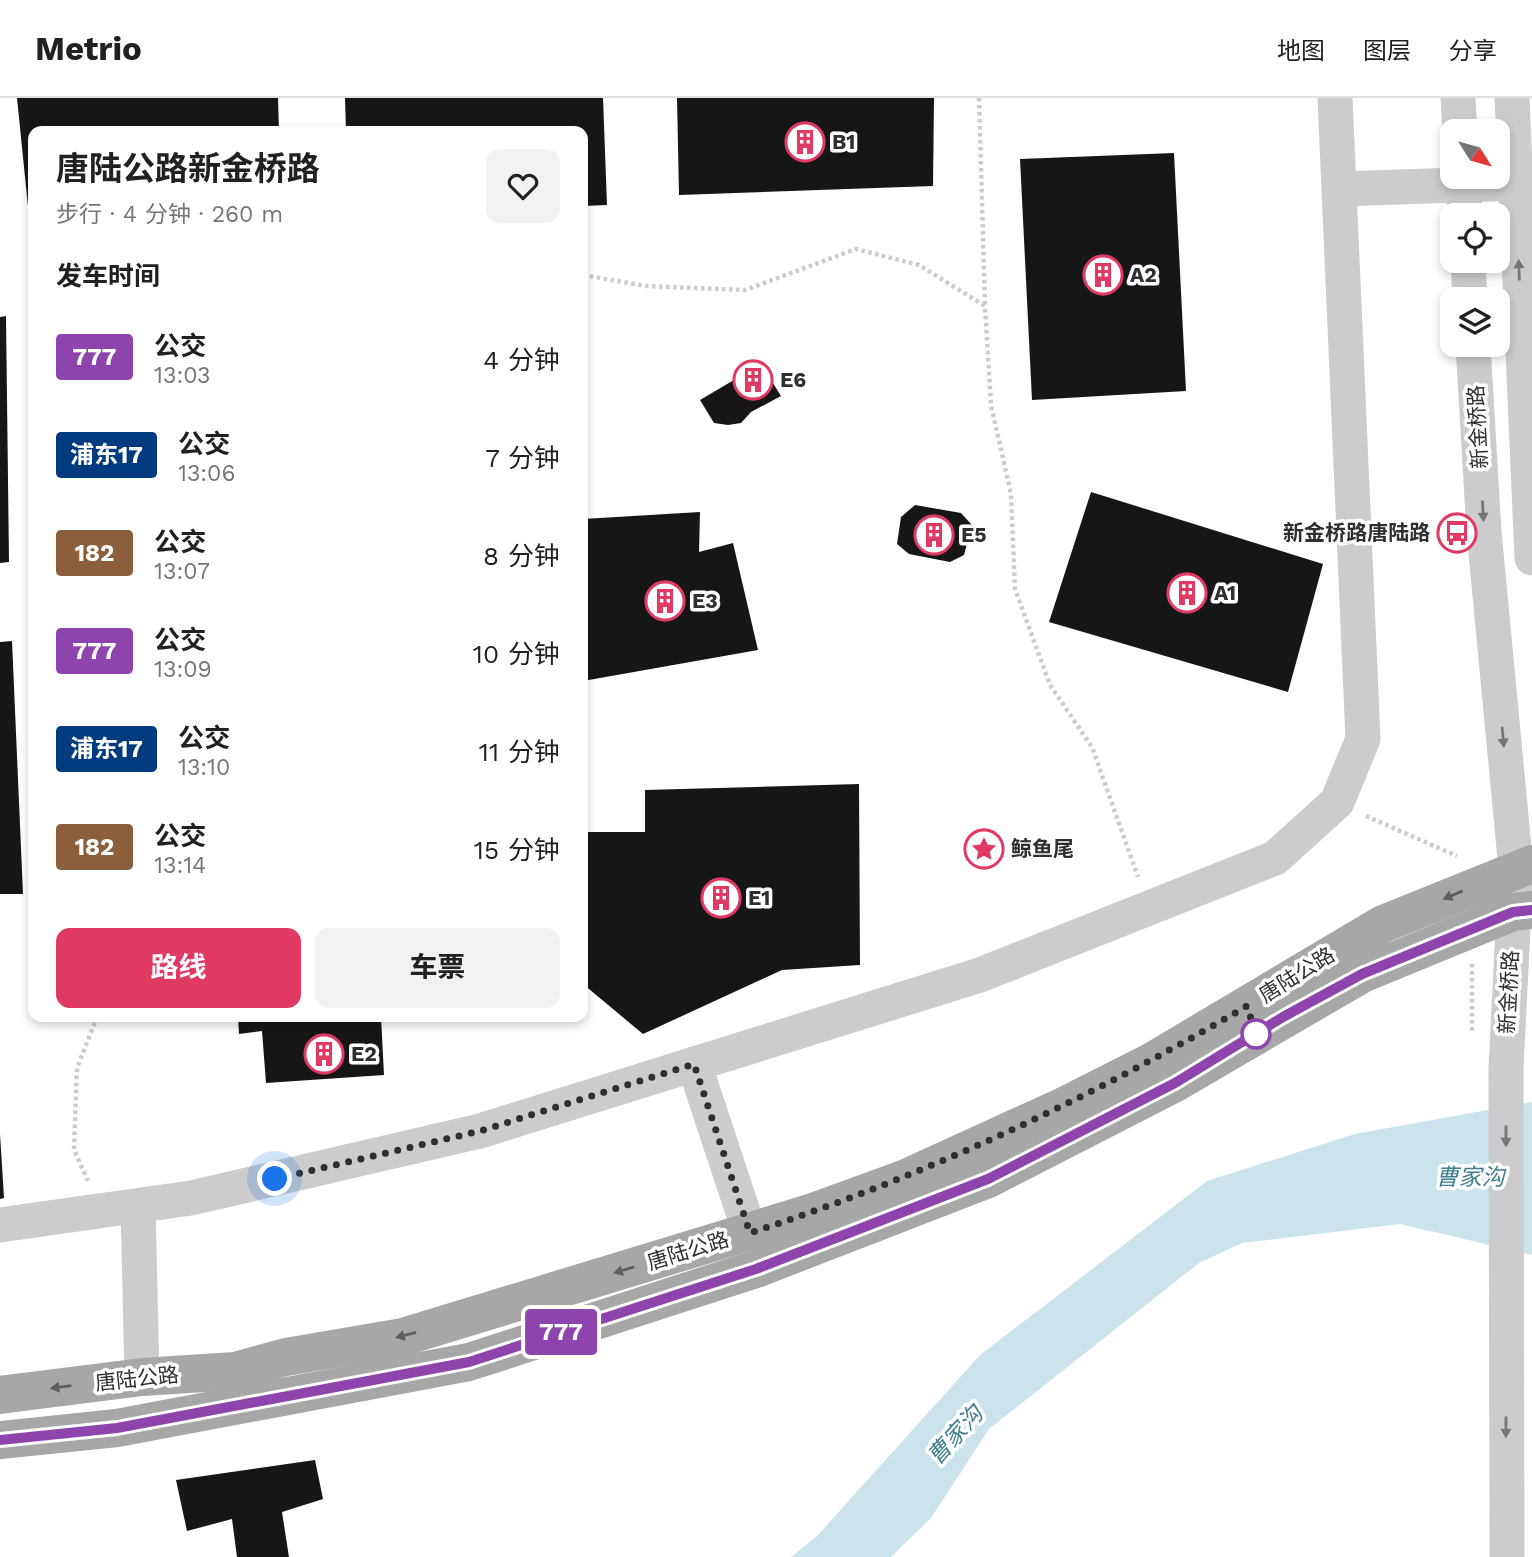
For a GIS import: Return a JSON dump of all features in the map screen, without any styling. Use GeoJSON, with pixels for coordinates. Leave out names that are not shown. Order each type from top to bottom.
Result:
{"type":"FeatureCollection","features":[{"type":"Feature","properties":{"kind":"main road","name":"唐陆公路"},"geometry":{"type":"LineString","coordinates":[[0,1395],[142,1377],[235,1371],[312,1352],[403,1337],[750,1233],[906,1178],[1064,1106],[1151,1062],[1383,924],[1524,866]]}},
{"type":"Feature","properties":{"kind":"main road","name":"唐陆公路"},"geometry":{"type":"LineString","coordinates":[[0,1440],[117,1428],[469,1362],[756,1269],[988,1179],[1175,1083],[1283,1017],[1362,974],[1523,911]]}},
{"type":"Feature","properties":{"kind":"street"},"geometry":{"type":"LineString","coordinates":[[0,1224],[191,1198],[480,1131],[980,975],[1275,858],[1337,802],[1363,739],[1335,98]]}},
{"type":"Feature","properties":{"kind":"street"},"geometry":{"type":"LineString","coordinates":[[1458,98],[1459,119]]}},
{"type":"Feature","properties":{"kind":"street"},"geometry":{"type":"LineString","coordinates":[[1512,98],[1532,558]]}},
{"type":"Feature","properties":{"kind":"street"},"geometry":{"type":"LineString","coordinates":[[1340,188],[1464,192],[1516,183]]}},
{"type":"Feature","properties":{"kind":"street","name":"新金桥路"},"geometry":{"type":"LineString","coordinates":[[1474,357],[1484,532],[1524,866],[1523,911],[1506,1068],[1507,1557]]}},
{"type":"Feature","properties":{"kind":"street"},"geometry":{"type":"LineString","coordinates":[[694,1064],[750,1233]]}},
{"type":"Feature","properties":{"kind":"street"},"geometry":{"type":"LineString","coordinates":[[138,1206],[142,1377]]}},
{"type":"Feature","properties":{"kind":"path"},"geometry":{"type":"LineString","coordinates":[[979,98],[985,306],[991,405],[1010,494],[1015,589],[1050,685],[1092,747],[1149,908]]}},
{"type":"Feature","properties":{"kind":"path"},"geometry":{"type":"LineString","coordinates":[[588,276],[646,286],[746,289],[856,249],[919,265],[985,306]]}},
{"type":"Feature","properties":{"kind":"path"},"geometry":{"type":"LineString","coordinates":[[1337,802],[1462,859]]}},
{"type":"Feature","properties":{"kind":"path"},"geometry":{"type":"LineString","coordinates":[[95,1022],[77,1068],[74,1150],[101,1210]]}},
{"type":"Feature","properties":{"kind":"water","name":"曹家沟"},"geometry":{"type":"Polygon","coordinates":[[[1532,1102],[1532,1255],[1400,1224],[1242,1243],[1199,1263],[989,1429],[931,1518],[891,1557],[791,1557],[817,1536],[980,1355],[1207,1181],[1355,1134],[1532,1102]]]}},
{"type":"Feature","properties":{"kind":"building"},"geometry":{"type":"Polygon","coordinates":[[[17,98],[278,98],[279,126],[28,126],[28,206],[17,98]]]}},
{"type":"Feature","properties":{"kind":"building"},"geometry":{"type":"Polygon","coordinates":[[[345,98],[603,98],[607,205],[588,206],[588,126],[346,126],[345,98]]]}},
{"type":"Feature","properties":{"kind":"building","name":"B1"},"geometry":{"type":"Polygon","coordinates":[[[677,98],[934,98],[933,186],[679,195],[677,98]]]}},
{"type":"Feature","properties":{"kind":"building","name":"A2"},"geometry":{"type":"Polygon","coordinates":[[[1174,153],[1186,391],[1032,400],[1020,159],[1174,153]]]}},
{"type":"Feature","properties":{"kind":"building"},"geometry":{"type":"Polygon","coordinates":[[[6,316],[9,562],[0,563],[0,317],[6,316]]]}},
{"type":"Feature","properties":{"kind":"building","name":"E6"},"geometry":{"type":"Polygon","coordinates":[[[761,364],[781,396],[751,412],[741,423],[714,423],[700,400],[761,364]]]}},
{"type":"Feature","properties":{"kind":"building","name":"A1"},"geometry":{"type":"Polygon","coordinates":[[[1091,492],[1323,564],[1288,692],[1049,622],[1091,492]]]}},
{"type":"Feature","properties":{"kind":"building","name":"E5"},"geometry":{"type":"Polygon","coordinates":[[[915,505],[961,513],[972,525],[964,555],[950,562],[909,554],[897,544],[901,517],[915,505]]]}},
{"type":"Feature","properties":{"kind":"building","name":"E3"},"geometry":{"type":"Polygon","coordinates":[[[700,512],[699,552],[733,543],[758,650],[588,680],[588,519],[700,512]]]}},
{"type":"Feature","properties":{"kind":"building"},"geometry":{"type":"Polygon","coordinates":[[[12,641],[23,894],[0,894],[0,642],[12,641]]]}},
{"type":"Feature","properties":{"kind":"building","name":"E1"},"geometry":{"type":"Polygon","coordinates":[[[859,784],[860,965],[782,970],[643,1034],[588,988],[588,832],[645,832],[645,790],[859,784]]]}},
{"type":"Feature","properties":{"kind":"building","name":"E2"},"geometry":{"type":"Polygon","coordinates":[[[238,1022],[381,1022],[384,1075],[266,1083],[262,1031],[239,1034],[238,1022]]]}},
{"type":"Feature","properties":{"kind":"building"},"geometry":{"type":"Polygon","coordinates":[[[0,1134],[4,1198],[0,1199],[0,1134]]]}},
{"type":"Feature","properties":{"kind":"building"},"geometry":{"type":"Polygon","coordinates":[[[315,1460],[323,1499],[282,1512],[289,1557],[237,1557],[232,1519],[187,1531],[176,1480],[315,1460]]]}},
{"type":"Feature","properties":{"kind":"bus line","name":"777"},"geometry":{"type":"LineString","coordinates":[[0,1440],[117,1428],[469,1362],[756,1269],[988,1179],[1175,1083],[1283,1017],[1362,974],[1513,912],[1532,910]]}},
{"type":"Feature","properties":{"kind":"place","name":"B1"},"geometry":{"type":"Point","coordinates":[805,142]}},
{"type":"Feature","properties":{"kind":"place","name":"A2"},"geometry":{"type":"Point","coordinates":[1103,275]}},
{"type":"Feature","properties":{"kind":"place","name":"E6"},"geometry":{"type":"Point","coordinates":[753,380]}},
{"type":"Feature","properties":{"kind":"place","name":"新金桥路唐陆路"},"geometry":{"type":"Point","coordinates":[1457,533]}},
{"type":"Feature","properties":{"kind":"place","name":"E5"},"geometry":{"type":"Point","coordinates":[934,535]}},
{"type":"Feature","properties":{"kind":"place","name":"A1"},"geometry":{"type":"Point","coordinates":[1187,593]}},
{"type":"Feature","properties":{"kind":"place","name":"E3"},"geometry":{"type":"Point","coordinates":[665,601]}},
{"type":"Feature","properties":{"kind":"place","name":"鲸鱼尾"},"geometry":{"type":"Point","coordinates":[984,849]}},
{"type":"Feature","properties":{"kind":"place","name":"E1"},"geometry":{"type":"Point","coordinates":[721,898]}},
{"type":"Feature","properties":{"kind":"place","name":"E2"},"geometry":{"type":"Point","coordinates":[324,1054]}},
{"type":"Feature","properties":{"kind":"route"},"geometry":{"type":"LineString","coordinates":[[275,1179],[480,1131],[694,1064],[750,1233],[906,1178],[1064,1106],[1151,1062],[1247,1006],[1256,1034]]}}]}
